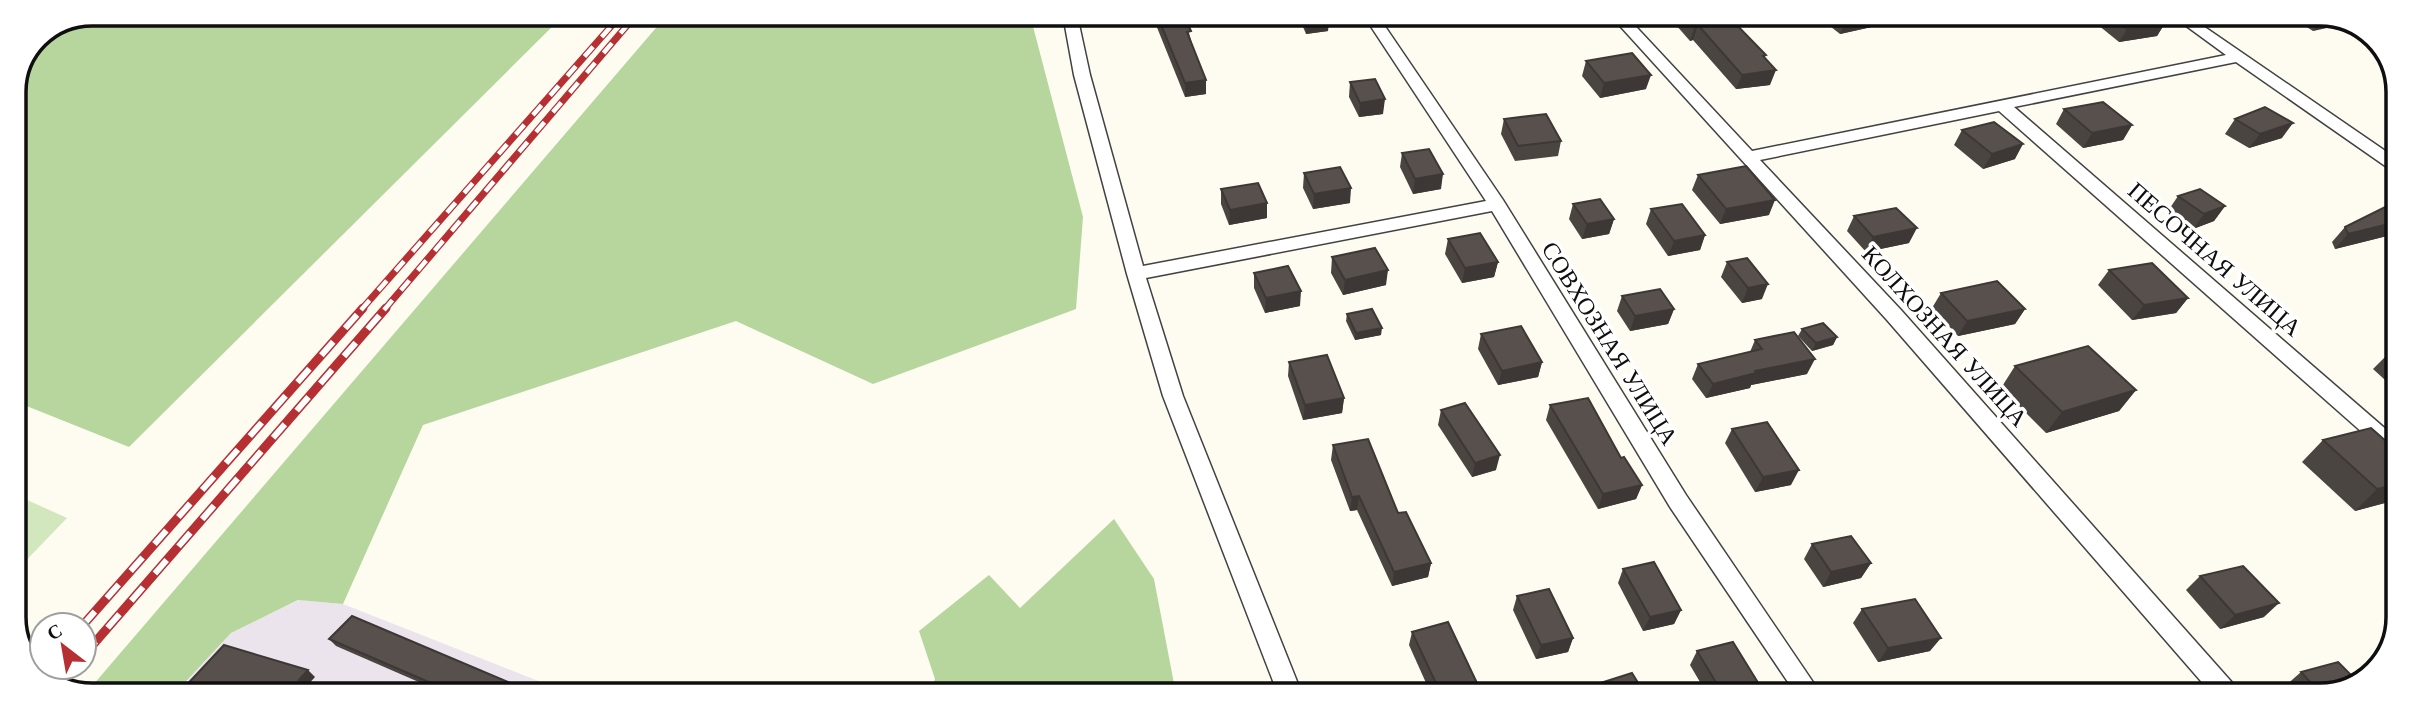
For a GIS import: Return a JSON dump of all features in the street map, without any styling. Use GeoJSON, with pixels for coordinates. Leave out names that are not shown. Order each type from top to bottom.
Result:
{"type":"FeatureCollection","features":[{"type":"Feature","properties":{"kind":"street"},"geometry":{"type":"LineString","coordinates":[[1072,26],[1082,75],[1136,274],[1174,396],[1286,683]]}},
{"type":"Feature","properties":{"kind":"street","name":"СОВХОЗНАЯ УЛИЦА"},"geometry":{"type":"LineString","coordinates":[[1378,26],[1497,204],[1678,501],[1802,683]]}},
{"type":"Feature","properties":{"kind":"street","name":"КОЛХОЗНАЯ УЛИЦА"},"geometry":{"type":"LineString","coordinates":[[1627,26],[1894,316],[2217,683]]}},
{"type":"Feature","properties":{"kind":"street"},"geometry":{"type":"LineString","coordinates":[[2194,26],[2386,158]]}},
{"type":"Feature","properties":{"kind":"street"},"geometry":{"type":"LineString","coordinates":[[1748,157],[2238,57]]}},
{"type":"Feature","properties":{"kind":"street","name":"ПЕСОЧНАЯ УЛИЦА"},"geometry":{"type":"LineString","coordinates":[[2002,105],[2386,441]]}},
{"type":"Feature","properties":{"kind":"street"},"geometry":{"type":"LineString","coordinates":[[1136,274],[1497,204]]}},
{"type":"Feature","properties":{"kind":"shaded area"},"geometry":{"type":"Polygon","coordinates":[[[299,600],[343,604],[544,683],[184,683],[231,633],[299,600]]]}},
{"type":"Feature","properties":{"kind":"green space"},"geometry":{"type":"Polygon","coordinates":[[[92,26],[553,26],[129,447],[26,406],[26,92],[31,67],[45,45],[67,31],[92,26]]]}},
{"type":"Feature","properties":{"kind":"green space"},"geometry":{"type":"Polygon","coordinates":[[[658,26],[1033,26],[1083,217],[1076,309],[873,384],[736,321],[423,425],[343,604],[298,600],[231,633],[184,683],[95,683],[658,26]]]}},
{"type":"Feature","properties":{"kind":"green space"},"geometry":{"type":"Polygon","coordinates":[[[26,499],[67,518],[26,561],[26,499]]]}},
{"type":"Feature","properties":{"kind":"green space"},"geometry":{"type":"Polygon","coordinates":[[[1114,519],[1154,579],[1174,683],[934,683],[935,679],[919,631],[989,575],[1020,608],[1114,519]]]}},
{"type":"Feature","properties":{"kind":"building"},"geometry":{"type":"Polygon","coordinates":[[[1162,26],[1189,26],[1191,31],[1187,32],[1206,80],[1185,83],[1162,26]]]}},
{"type":"Feature","properties":{"kind":"building"},"geometry":{"type":"Polygon","coordinates":[[[1699,26],[1738,26],[1766,55],[1763,56],[1776,70],[1742,75],[1699,26]]]}},
{"type":"Feature","properties":{"kind":"building"},"geometry":{"type":"Polygon","coordinates":[[[2123,26],[2146,26],[2127,29],[2123,26]]]}},
{"type":"Feature","properties":{"kind":"building"},"geometry":{"type":"Polygon","coordinates":[[[1632,53],[1651,75],[1604,83],[1586,61],[1632,53]]]}},
{"type":"Feature","properties":{"kind":"building"},"geometry":{"type":"Polygon","coordinates":[[[1375,79],[1385,99],[1360,103],[1350,82],[1375,79]]]}},
{"type":"Feature","properties":{"kind":"building"},"geometry":{"type":"Polygon","coordinates":[[[2103,102],[2132,125],[2092,133],[2064,109],[2103,102]]]}},
{"type":"Feature","properties":{"kind":"building"},"geometry":{"type":"Polygon","coordinates":[[[2265,107],[2293,123],[2260,134],[2235,119],[2265,107]]]}},
{"type":"Feature","properties":{"kind":"building"},"geometry":{"type":"Polygon","coordinates":[[[1546,114],[1561,141],[1518,146],[1504,119],[1546,114]]]}},
{"type":"Feature","properties":{"kind":"building"},"geometry":{"type":"Polygon","coordinates":[[[1994,122],[2023,144],[1992,154],[1962,130],[1994,122]]]}},
{"type":"Feature","properties":{"kind":"building"},"geometry":{"type":"Polygon","coordinates":[[[1429,149],[1443,174],[1415,179],[1402,153],[1429,149]]]}},
{"type":"Feature","properties":{"kind":"building"},"geometry":{"type":"Polygon","coordinates":[[[1746,166],[1775,200],[1726,209],[1698,175],[1746,166]]]}},
{"type":"Feature","properties":{"kind":"building"},"geometry":{"type":"Polygon","coordinates":[[[1340,167],[1351,188],[1314,194],[1304,173],[1340,167]]]}},
{"type":"Feature","properties":{"kind":"building"},"geometry":{"type":"Polygon","coordinates":[[[1258,183],[1267,203],[1230,210],[1221,189],[1258,183]]]}},
{"type":"Feature","properties":{"kind":"building"},"geometry":{"type":"Polygon","coordinates":[[[2200,189],[2225,206],[2204,214],[2178,196],[2200,189]]]}},
{"type":"Feature","properties":{"kind":"building"},"geometry":{"type":"Polygon","coordinates":[[[1600,199],[1614,219],[1587,224],[1573,204],[1600,199]]]}},
{"type":"Feature","properties":{"kind":"building"},"geometry":{"type":"Polygon","coordinates":[[[1682,204],[1705,235],[1674,241],[1651,209],[1682,204]]]}},
{"type":"Feature","properties":{"kind":"building"},"geometry":{"type":"Polygon","coordinates":[[[2386,206],[2386,225],[2348,234],[2345,227],[2386,206]]]}},
{"type":"Feature","properties":{"kind":"building"},"geometry":{"type":"Polygon","coordinates":[[[1896,208],[1917,228],[1873,237],[1854,216],[1896,208]]]}},
{"type":"Feature","properties":{"kind":"building"},"geometry":{"type":"Polygon","coordinates":[[[1480,233],[1498,262],[1465,268],[1448,239],[1480,233]]]}},
{"type":"Feature","properties":{"kind":"building"},"geometry":{"type":"Polygon","coordinates":[[[1375,248],[1388,270],[1345,280],[1332,257],[1375,248]]]}},
{"type":"Feature","properties":{"kind":"building"},"geometry":{"type":"Polygon","coordinates":[[[1747,258],[1768,284],[1748,288],[1727,262],[1747,258]]]}},
{"type":"Feature","properties":{"kind":"building"},"geometry":{"type":"Polygon","coordinates":[[[2152,263],[2188,298],[2144,305],[2109,270],[2152,263]]]}},
{"type":"Feature","properties":{"kind":"building"},"geometry":{"type":"Polygon","coordinates":[[[1288,266],[1301,291],[1266,298],[1254,273],[1288,266]]]}},
{"type":"Feature","properties":{"kind":"building"},"geometry":{"type":"Polygon","coordinates":[[[1997,281],[2025,309],[1967,321],[1941,293],[1997,281]]]}},
{"type":"Feature","properties":{"kind":"building"},"geometry":{"type":"Polygon","coordinates":[[[1660,289],[1674,309],[1635,316],[1622,296],[1660,289]]]}},
{"type":"Feature","properties":{"kind":"building"},"geometry":{"type":"Polygon","coordinates":[[[1372,309],[1382,328],[1356,333],[1347,314],[1372,309]]]}},
{"type":"Feature","properties":{"kind":"building"},"geometry":{"type":"Polygon","coordinates":[[[1823,323],[1837,337],[1816,343],[1802,329],[1823,323]]]}},
{"type":"Feature","properties":{"kind":"building"},"geometry":{"type":"Polygon","coordinates":[[[1521,326],[1542,362],[1502,371],[1481,334],[1521,326]]]}},
{"type":"Feature","properties":{"kind":"building"},"geometry":{"type":"Polygon","coordinates":[[[1794,332],[1815,359],[1755,371],[1756,373],[1713,384],[1698,364],[1762,349],[1755,340],[1794,332]]]}},
{"type":"Feature","properties":{"kind":"building"},"geometry":{"type":"Polygon","coordinates":[[[2088,346],[2136,390],[2062,412],[2015,366],[2088,346]]]}},
{"type":"Feature","properties":{"kind":"building"},"geometry":{"type":"Polygon","coordinates":[[[1327,355],[1344,398],[1305,405],[1289,362],[1327,355]]]}},
{"type":"Feature","properties":{"kind":"building"},"geometry":{"type":"Polygon","coordinates":[[[1588,398],[1621,458],[1624,457],[1642,485],[1603,494],[1550,405],[1588,398]]]}},
{"type":"Feature","properties":{"kind":"building"},"geometry":{"type":"Polygon","coordinates":[[[1465,403],[1500,455],[1475,463],[1441,410],[1465,403]]]}},
{"type":"Feature","properties":{"kind":"building"},"geometry":{"type":"Polygon","coordinates":[[[1767,422],[1799,470],[1763,477],[1732,429],[1767,422]]]}},
{"type":"Feature","properties":{"kind":"building"},"geometry":{"type":"Polygon","coordinates":[[[2371,428],[2386,441],[2386,487],[2377,489],[2323,440],[2371,428]]]}},
{"type":"Feature","properties":{"kind":"building"},"geometry":{"type":"Polygon","coordinates":[[[1368,439],[1398,513],[1406,512],[1431,563],[1394,572],[1359,496],[1352,497],[1333,445],[1368,439]]]}},
{"type":"Feature","properties":{"kind":"building"},"geometry":{"type":"Polygon","coordinates":[[[1851,536],[1871,563],[1831,572],[1812,544],[1851,536]]]}},
{"type":"Feature","properties":{"kind":"building"},"geometry":{"type":"Polygon","coordinates":[[[1654,562],[1681,610],[1650,617],[1623,569],[1654,562]]]}},
{"type":"Feature","properties":{"kind":"building"},"geometry":{"type":"Polygon","coordinates":[[[2243,566],[2279,603],[2235,615],[2200,576],[2243,566]]]}},
{"type":"Feature","properties":{"kind":"building"},"geometry":{"type":"Polygon","coordinates":[[[1549,589],[1573,638],[1541,645],[1517,596],[1549,589]]]}},
{"type":"Feature","properties":{"kind":"building"},"geometry":{"type":"Polygon","coordinates":[[[1915,599],[1941,638],[1888,648],[1862,609],[1915,599]]]}},
{"type":"Feature","properties":{"kind":"building"},"geometry":{"type":"Polygon","coordinates":[[[352,616],[510,683],[431,683],[329,639],[352,616]]]}},
{"type":"Feature","properties":{"kind":"building"},"geometry":{"type":"Polygon","coordinates":[[[1448,622],[1477,683],[1436,683],[1412,632],[1448,622]]]}},
{"type":"Feature","properties":{"kind":"building"},"geometry":{"type":"Polygon","coordinates":[[[1733,642],[1758,683],[1716,683],[1697,651],[1733,642]]]}},
{"type":"Feature","properties":{"kind":"building"},"geometry":{"type":"Polygon","coordinates":[[[224,645],[308,670],[299,680],[308,683],[188,683],[224,645]]]}},
{"type":"Feature","properties":{"kind":"building"},"geometry":{"type":"Polygon","coordinates":[[[2338,662],[2351,675],[2333,681],[2311,683],[2301,672],[2338,662]]]}},
{"type":"Feature","properties":{"kind":"building"},"geometry":{"type":"Polygon","coordinates":[[[1632,673],[1638,683],[1600,683],[1632,673]]]}},
{"type":"Feature","properties":{"kind":"railway"},"geometry":{"type":"LineString","coordinates":[[361,310],[611,26]]}},
{"type":"Feature","properties":{"kind":"railway"},"geometry":{"type":"LineString","coordinates":[[384,310],[627,26]]}},
{"type":"Feature","properties":{"kind":"railway"},"geometry":{"type":"LineString","coordinates":[[95,611],[363,308]]}},
{"type":"Feature","properties":{"kind":"railway"},"geometry":{"type":"LineString","coordinates":[[98,639],[386,308]]}}]}
